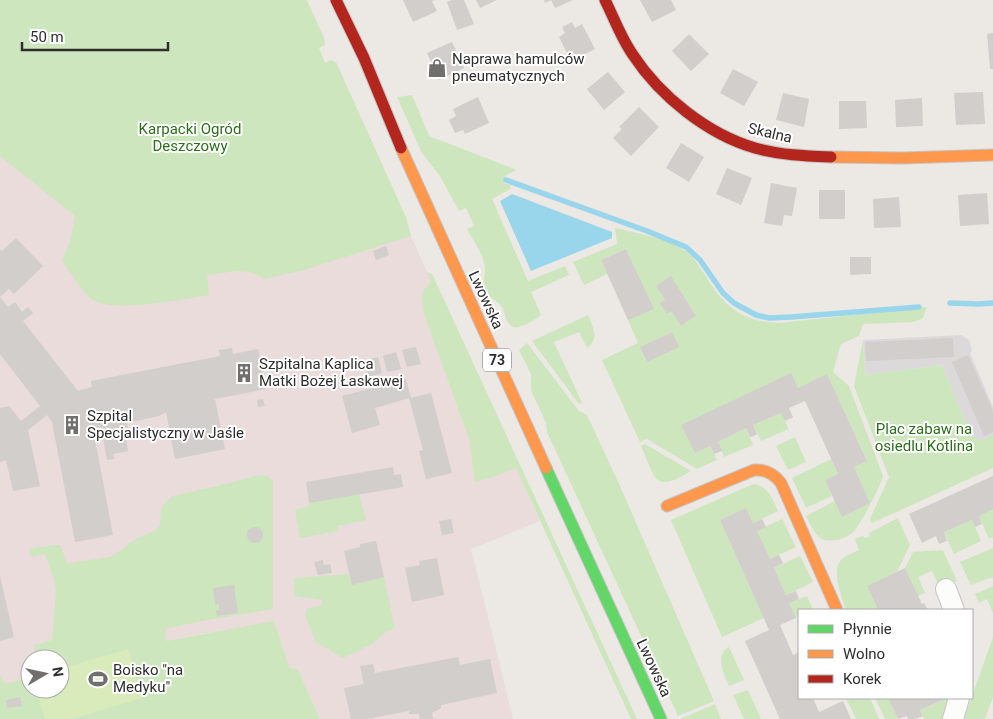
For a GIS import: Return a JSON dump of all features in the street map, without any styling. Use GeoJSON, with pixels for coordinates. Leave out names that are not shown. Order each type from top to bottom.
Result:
{"type":"FeatureCollection","features":[{"type":"Feature","properties":{"kind":"main road","name":"Lwowska"},"geometry":{"type":"LineString","coordinates":[[336,0],[367,66],[406,161],[661,719]]}},
{"type":"Feature","properties":{"kind":"main road","name":"Skalna"},"geometry":{"type":"LineString","coordinates":[[606,0],[627,46],[656,84],[707,126],[739,142],[777,152],[819,157],[900,159],[993,155]]}},
{"type":"Feature","properties":{"kind":"main road"},"geometry":{"type":"LineString","coordinates":[[667,506],[754,470],[770,471],[781,483],[836,609]]}},
{"type":"Feature","properties":{"kind":"street"},"geometry":{"type":"LineString","coordinates":[[946,590],[954,609]]}},
{"type":"Feature","properties":{"kind":"street"},"geometry":{"type":"LineString","coordinates":[[953,719],[959,699]]}},
{"type":"Feature","properties":{"kind":"shaded area"},"geometry":{"type":"Polygon","coordinates":[[[0,0],[325,45],[319,48],[325,63],[331,60],[540,521],[471,549],[513,719],[320,719],[298,670],[206,633],[128,649],[70,658],[70,649],[20,649],[20,680],[0,686],[0,0]]]}},
{"type":"Feature","properties":{"kind":"shaded area"},"geometry":{"type":"Polygon","coordinates":[[[961,335],[969,340],[972,350],[970,353],[993,407],[993,435],[979,441],[971,435],[942,365],[865,375],[863,340],[961,335]]]}},
{"type":"Feature","properties":{"kind":"green space","name":"Karpacki Ogród Deszczowy"},"geometry":{"type":"Polygon","coordinates":[[[0,0],[307,0],[324,38],[325,45],[319,48],[325,63],[331,60],[336,62],[406,217],[411,236],[304,270],[264,279],[244,271],[207,275],[209,295],[130,306],[100,303],[90,298],[62,261],[70,241],[75,216],[0,156],[0,0]]]}},
{"type":"Feature","properties":{"kind":"green space"},"geometry":{"type":"Polygon","coordinates":[[[412,95],[429,136],[517,170],[506,175],[504,183],[511,185],[510,189],[492,199],[528,281],[565,266],[569,275],[531,292],[541,315],[530,322],[517,327],[510,325],[502,307],[485,291],[483,258],[467,229],[474,226],[466,208],[459,211],[440,176],[422,153],[397,97],[412,95]]]}},
{"type":"Feature","properties":{"kind":"green space"},"geometry":{"type":"Polygon","coordinates":[[[615,228],[666,241],[686,251],[698,264],[712,286],[727,304],[744,315],[765,322],[779,323],[927,307],[923,318],[914,322],[863,324],[859,336],[841,344],[833,372],[849,386],[883,476],[869,506],[851,534],[843,538],[825,540],[814,532],[806,516],[835,501],[842,516],[870,503],[854,467],[867,460],[827,375],[798,388],[790,374],[682,425],[695,453],[710,446],[717,460],[697,469],[647,439],[640,442],[602,360],[638,343],[628,320],[653,308],[626,249],[601,260],[607,274],[584,285],[573,262],[617,244],[615,228]],[[671,277],[656,286],[681,326],[696,316],[671,277]],[[672,332],[640,347],[647,362],[672,332]]]}},
{"type":"Feature","properties":{"kind":"green space"},"geometry":{"type":"Polygon","coordinates":[[[427,272],[432,274],[434,278],[637,719],[631,719],[516,468],[475,482],[469,439],[424,314],[423,293],[431,282],[427,272]]]}},
{"type":"Feature","properties":{"kind":"green space"},"geometry":{"type":"Polygon","coordinates":[[[588,315],[594,337],[587,348],[579,332],[554,342],[582,403],[579,404],[532,341],[588,315]]]}},
{"type":"Feature","properties":{"kind":"green space","name":"Plac zabaw na osiedlu Kotlina"},"geometry":{"type":"Polygon","coordinates":[[[863,340],[865,375],[942,365],[971,435],[979,441],[993,435],[993,468],[872,523],[870,519],[889,477],[854,386],[863,340]]]}},
{"type":"Feature","properties":{"kind":"green space"},"geometry":{"type":"Polygon","coordinates":[[[527,343],[579,411],[587,415],[714,701],[678,716],[547,432],[546,423],[531,390],[531,374],[519,350],[527,343]]]}},
{"type":"Feature","properties":{"kind":"green space"},"geometry":{"type":"Polygon","coordinates":[[[781,413],[789,429],[761,441],[753,425],[781,413]]]}},
{"type":"Feature","properties":{"kind":"green space"},"geometry":{"type":"Polygon","coordinates":[[[746,428],[753,445],[724,457],[718,442],[746,428]]]}},
{"type":"Feature","properties":{"kind":"green space"},"geometry":{"type":"Polygon","coordinates":[[[795,437],[806,462],[788,470],[776,446],[795,437]]]}},
{"type":"Feature","properties":{"kind":"green space"},"geometry":{"type":"Polygon","coordinates":[[[645,444],[691,471],[669,481],[662,482],[657,480],[641,446],[645,444]]]}},
{"type":"Feature","properties":{"kind":"green space"},"geometry":{"type":"Polygon","coordinates":[[[831,459],[838,474],[825,480],[832,496],[806,508],[792,478],[831,459]]]}},
{"type":"Feature","properties":{"kind":"green space"},"geometry":{"type":"Polygon","coordinates":[[[267,475],[273,481],[273,609],[165,629],[166,641],[274,621],[289,667],[298,670],[320,719],[0,719],[0,675],[5,684],[20,679],[20,699],[70,699],[70,649],[34,649],[35,645],[52,640],[56,590],[45,554],[32,557],[29,549],[60,545],[67,563],[110,557],[134,540],[156,530],[160,525],[161,509],[172,496],[254,476],[267,475]]]}},
{"type":"Feature","properties":{"kind":"green space"},"geometry":{"type":"Polygon","coordinates":[[[756,484],[767,492],[778,511],[753,523],[746,508],[720,520],[764,618],[722,637],[671,520],[756,484]]]}},
{"type":"Feature","properties":{"kind":"green space"},"geometry":{"type":"Polygon","coordinates":[[[359,494],[366,520],[337,526],[338,531],[300,538],[295,510],[309,506],[309,503],[359,494]]]}},
{"type":"Feature","properties":{"kind":"green space"},"geometry":{"type":"Polygon","coordinates":[[[993,509],[993,537],[989,539],[979,516],[993,509]]]}},
{"type":"Feature","properties":{"kind":"green space"},"geometry":{"type":"Polygon","coordinates":[[[898,518],[910,545],[897,572],[867,586],[878,609],[846,609],[838,585],[838,565],[845,557],[859,550],[855,539],[870,536],[869,533],[898,518]]]}},
{"type":"Feature","properties":{"kind":"green space"},"geometry":{"type":"Polygon","coordinates":[[[782,519],[796,547],[770,559],[757,531],[782,519]]]}},
{"type":"Feature","properties":{"kind":"green space"},"geometry":{"type":"Polygon","coordinates":[[[972,520],[981,541],[954,554],[944,532],[972,520]]]}},
{"type":"Feature","properties":{"kind":"green space"},"geometry":{"type":"Polygon","coordinates":[[[993,548],[993,577],[971,585],[960,562],[993,548]]]}},
{"type":"Feature","properties":{"kind":"green space"},"geometry":{"type":"Polygon","coordinates":[[[943,550],[957,581],[940,588],[932,571],[918,577],[925,593],[918,596],[905,568],[913,552],[943,550]]]}},
{"type":"Feature","properties":{"kind":"green space"},"geometry":{"type":"Polygon","coordinates":[[[800,556],[813,582],[786,595],[774,568],[800,556]]]}},
{"type":"Feature","properties":{"kind":"green space"},"geometry":{"type":"Polygon","coordinates":[[[349,574],[352,585],[384,577],[395,628],[387,631],[372,644],[343,658],[316,642],[305,615],[307,609],[322,605],[322,600],[294,596],[294,578],[349,574]]]}},
{"type":"Feature","properties":{"kind":"green space"},"geometry":{"type":"Polygon","coordinates":[[[993,586],[993,613],[987,599],[979,603],[975,594],[993,586]]]}},
{"type":"Feature","properties":{"kind":"green space"},"geometry":{"type":"Polygon","coordinates":[[[807,596],[813,609],[798,609],[798,617],[796,618],[789,603],[807,596]]]}},
{"type":"Feature","properties":{"kind":"green space"},"geometry":{"type":"Polygon","coordinates":[[[993,637],[993,697],[985,719],[964,719],[971,699],[973,699],[973,694],[993,637]]]}},
{"type":"Feature","properties":{"kind":"green space"},"geometry":{"type":"Polygon","coordinates":[[[729,647],[744,680],[729,686],[721,660],[724,650],[729,647]]]}},
{"type":"Feature","properties":{"kind":"green space","name":"Boisko \"na Medyku\""},"geometry":{"type":"Polygon","coordinates":[[[128,649],[142,698],[72,719],[45,719],[39,699],[70,699],[70,666],[128,649]]]}},
{"type":"Feature","properties":{"kind":"green space"},"geometry":{"type":"Polygon","coordinates":[[[748,690],[761,719],[744,719],[733,695],[748,690]]]}},
{"type":"Feature","properties":{"kind":"green space"},"geometry":{"type":"Polygon","coordinates":[[[846,699],[870,699],[879,719],[856,719],[846,699]]]}},
{"type":"Feature","properties":{"kind":"green space"},"geometry":{"type":"Polygon","coordinates":[[[875,699],[888,699],[898,719],[885,719],[875,699]]]}},
{"type":"Feature","properties":{"kind":"green space"},"geometry":{"type":"Polygon","coordinates":[[[946,699],[948,699],[950,702],[944,719],[924,719],[920,710],[946,699]]]}},
{"type":"Feature","properties":{"kind":"green space"},"geometry":{"type":"Polygon","coordinates":[[[715,704],[721,719],[680,719],[715,704]]]}},
{"type":"Feature","properties":{"kind":"water"},"geometry":{"type":"Polygon","coordinates":[[[512,194],[612,232],[612,238],[531,271],[500,201],[512,194]]]}},
{"type":"Feature","properties":{"kind":"building"},"geometry":{"type":"Polygon","coordinates":[[[403,0],[435,0],[432,1],[437,11],[413,22],[403,0]]]}},
{"type":"Feature","properties":{"kind":"building"},"geometry":{"type":"Polygon","coordinates":[[[464,0],[474,24],[457,30],[447,2],[464,0]]]}},
{"type":"Feature","properties":{"kind":"building"},"geometry":{"type":"Polygon","coordinates":[[[476,0],[497,0],[480,8],[476,0]]]}},
{"type":"Feature","properties":{"kind":"building"},"geometry":{"type":"Polygon","coordinates":[[[551,0],[573,0],[555,8],[551,0]]]}},
{"type":"Feature","properties":{"kind":"building"},"geometry":{"type":"Polygon","coordinates":[[[640,0],[671,0],[676,10],[652,22],[640,0]]]}},
{"type":"Feature","properties":{"kind":"building"},"geometry":{"type":"Polygon","coordinates":[[[572,22],[575,28],[582,24],[595,49],[571,61],[559,37],[565,33],[562,27],[572,22]]]}},
{"type":"Feature","properties":{"kind":"building"},"geometry":{"type":"Polygon","coordinates":[[[993,33],[993,69],[990,69],[987,34],[993,33]]]}},
{"type":"Feature","properties":{"kind":"building"},"geometry":{"type":"Polygon","coordinates":[[[689,34],[709,54],[691,71],[672,51],[689,34]]]}},
{"type":"Feature","properties":{"kind":"building"},"geometry":{"type":"Polygon","coordinates":[[[452,42],[464,68],[439,80],[427,53],[452,42]]]}},
{"type":"Feature","properties":{"kind":"building"},"geometry":{"type":"Polygon","coordinates":[[[733,69],[758,82],[744,106],[720,93],[733,69]]]}},
{"type":"Feature","properties":{"kind":"building"},"geometry":{"type":"Polygon","coordinates":[[[608,72],[625,92],[604,110],[587,89],[608,72]]]}},
{"type":"Feature","properties":{"kind":"building"},"geometry":{"type":"Polygon","coordinates":[[[983,92],[985,124],[956,125],[954,93],[983,92]]]}},
{"type":"Feature","properties":{"kind":"building"},"geometry":{"type":"Polygon","coordinates":[[[783,93],[809,99],[804,127],[776,120],[783,93]]]}},
{"type":"Feature","properties":{"kind":"building"},"geometry":{"type":"Polygon","coordinates":[[[478,97],[489,123],[465,134],[463,130],[455,133],[449,120],[456,116],[453,109],[478,97]]]}},
{"type":"Feature","properties":{"kind":"building"},"geometry":{"type":"Polygon","coordinates":[[[922,98],[923,126],[896,127],[895,100],[922,98]]]}},
{"type":"Feature","properties":{"kind":"building"},"geometry":{"type":"Polygon","coordinates":[[[839,101],[866,101],[867,128],[839,129],[839,101]]]}},
{"type":"Feature","properties":{"kind":"building"},"geometry":{"type":"Polygon","coordinates":[[[639,107],[659,127],[631,156],[613,138],[622,129],[619,127],[639,107]]]}},
{"type":"Feature","properties":{"kind":"building"},"geometry":{"type":"Polygon","coordinates":[[[681,143],[704,157],[689,182],[666,168],[681,143]]]}},
{"type":"Feature","properties":{"kind":"building"},"geometry":{"type":"Polygon","coordinates":[[[727,168],[752,178],[741,205],[716,194],[727,168]]]}},
{"type":"Feature","properties":{"kind":"building"},"geometry":{"type":"Polygon","coordinates":[[[771,183],[797,188],[792,216],[784,215],[782,226],[764,223],[771,183]]]}},
{"type":"Feature","properties":{"kind":"building"},"geometry":{"type":"Polygon","coordinates":[[[819,190],[845,190],[845,219],[819,219],[819,190]]]}},
{"type":"Feature","properties":{"kind":"building"},"geometry":{"type":"Polygon","coordinates":[[[987,193],[989,224],[960,226],[958,195],[987,193]]]}},
{"type":"Feature","properties":{"kind":"building"},"geometry":{"type":"Polygon","coordinates":[[[899,197],[901,227],[874,228],[873,199],[899,197]]]}},
{"type":"Feature","properties":{"kind":"building"},"geometry":{"type":"Polygon","coordinates":[[[16,238],[43,266],[14,294],[9,289],[0,297],[0,250],[2,251],[16,238]]]}},
{"type":"Feature","properties":{"kind":"building"},"geometry":{"type":"Polygon","coordinates":[[[386,246],[389,255],[376,260],[373,251],[386,246]]]}},
{"type":"Feature","properties":{"kind":"building"},"geometry":{"type":"Polygon","coordinates":[[[626,249],[654,309],[628,320],[601,260],[626,249]]]}},
{"type":"Feature","properties":{"kind":"building"},"geometry":{"type":"Polygon","coordinates":[[[850,257],[871,257],[871,274],[850,275],[850,257]]]}},
{"type":"Feature","properties":{"kind":"building"},"geometry":{"type":"Polygon","coordinates":[[[671,276],[696,316],[681,326],[671,311],[667,314],[660,303],[665,300],[656,286],[671,276]]]}},
{"type":"Feature","properties":{"kind":"building","name":"Szpital Specjalistyczny w Jaśle"},"geometry":{"type":"Polygon","coordinates":[[[0,297],[8,307],[15,302],[22,312],[28,307],[33,313],[23,321],[78,391],[92,387],[91,381],[220,356],[219,350],[232,348],[233,354],[258,349],[266,389],[215,399],[225,449],[175,459],[166,412],[159,416],[127,423],[130,439],[126,439],[128,451],[113,454],[114,459],[107,460],[101,427],[93,429],[113,535],[75,542],[52,422],[47,415],[28,430],[40,486],[13,491],[6,460],[0,462],[0,408],[9,406],[21,421],[40,406],[0,354],[0,297]]]}},
{"type":"Feature","properties":{"kind":"building"},"geometry":{"type":"Polygon","coordinates":[[[672,332],[679,347],[647,362],[640,347],[672,332]]]}},
{"type":"Feature","properties":{"kind":"building"},"geometry":{"type":"Polygon","coordinates":[[[953,338],[954,357],[866,361],[865,342],[953,338]]]}},
{"type":"Feature","properties":{"kind":"building"},"geometry":{"type":"Polygon","coordinates":[[[416,347],[421,364],[407,367],[402,350],[416,347]]]}},
{"type":"Feature","properties":{"kind":"building"},"geometry":{"type":"Polygon","coordinates":[[[396,352],[401,369],[387,372],[383,356],[396,352]]]}},
{"type":"Feature","properties":{"kind":"building"},"geometry":{"type":"Polygon","coordinates":[[[968,355],[993,411],[993,432],[984,436],[952,362],[968,355]]]}},
{"type":"Feature","properties":{"kind":"building"},"geometry":{"type":"Polygon","coordinates":[[[378,357],[382,373],[369,377],[364,361],[378,357]]]}},
{"type":"Feature","properties":{"kind":"building"},"geometry":{"type":"Polygon","coordinates":[[[791,373],[798,388],[827,374],[867,461],[854,467],[870,503],[842,517],[825,480],[838,474],[805,401],[789,408],[793,417],[785,421],[781,413],[753,425],[757,434],[754,436],[750,437],[746,428],[718,442],[722,451],[714,454],[710,446],[695,453],[681,425],[791,373]]]}},
{"type":"Feature","properties":{"kind":"building"},"geometry":{"type":"Polygon","coordinates":[[[406,379],[411,398],[431,393],[452,473],[426,479],[419,451],[423,450],[409,398],[375,408],[380,425],[352,433],[342,396],[406,379]]]}},
{"type":"Feature","properties":{"kind":"building"},"geometry":{"type":"Polygon","coordinates":[[[263,399],[265,406],[258,407],[257,400],[263,399]]]}},
{"type":"Feature","properties":{"kind":"building"},"geometry":{"type":"Polygon","coordinates":[[[393,467],[394,475],[401,474],[403,487],[309,503],[306,482],[393,467]]]}},
{"type":"Feature","properties":{"kind":"building"},"geometry":{"type":"Polygon","coordinates":[[[993,476],[993,509],[979,516],[982,524],[975,527],[972,520],[944,532],[947,541],[939,544],[936,536],[922,543],[909,514],[993,476]]]}},
{"type":"Feature","properties":{"kind":"building"},"geometry":{"type":"Polygon","coordinates":[[[746,508],[753,523],[762,519],[766,527],[757,531],[770,559],[779,555],[783,563],[774,568],[786,595],[796,591],[799,599],[789,603],[796,618],[780,625],[793,655],[798,652],[798,699],[813,699],[819,712],[843,701],[851,719],[780,719],[745,641],[769,630],[720,520],[746,508]]]}},
{"type":"Feature","properties":{"kind":"building"},"geometry":{"type":"Polygon","coordinates":[[[451,519],[454,533],[442,535],[439,521],[451,519]]]}},
{"type":"Feature","properties":{"kind":"building"},"geometry":{"type":"Polygon","coordinates":[[[252,527],[258,527],[263,532],[261,541],[252,543],[247,538],[247,532],[252,527]]]}},
{"type":"Feature","properties":{"kind":"building"},"geometry":{"type":"Polygon","coordinates":[[[376,541],[384,577],[352,585],[344,551],[360,547],[360,544],[376,541]]]}},
{"type":"Feature","properties":{"kind":"building"},"geometry":{"type":"Polygon","coordinates":[[[437,558],[444,595],[412,602],[405,568],[420,565],[419,561],[437,558]]]}},
{"type":"Feature","properties":{"kind":"building"},"geometry":{"type":"Polygon","coordinates":[[[323,560],[324,565],[330,564],[332,573],[318,575],[314,562],[323,560]]]}},
{"type":"Feature","properties":{"kind":"building"},"geometry":{"type":"Polygon","coordinates":[[[905,568],[922,604],[924,603],[927,609],[878,609],[867,586],[905,568]]]}},
{"type":"Feature","properties":{"kind":"building"},"geometry":{"type":"Polygon","coordinates":[[[0,576],[14,637],[0,641],[0,576]]]}},
{"type":"Feature","properties":{"kind":"building"},"geometry":{"type":"Polygon","coordinates":[[[234,585],[238,613],[217,616],[216,611],[219,610],[219,604],[215,605],[213,588],[234,585]]]}},
{"type":"Feature","properties":{"kind":"building"},"geometry":{"type":"Polygon","coordinates":[[[458,657],[460,665],[490,659],[497,693],[441,705],[441,708],[432,713],[433,719],[420,719],[419,714],[409,714],[409,711],[367,719],[351,719],[344,688],[364,684],[360,666],[373,664],[375,673],[458,657]]]}},
{"type":"Feature","properties":{"kind":"building"},"geometry":{"type":"Polygon","coordinates":[[[20,697],[22,706],[7,708],[6,700],[20,697]]]}},
{"type":"Feature","properties":{"kind":"building"},"geometry":{"type":"Polygon","coordinates":[[[888,699],[945,699],[920,710],[923,716],[915,719],[908,719],[907,716],[898,719],[888,699]]]}},
{"type":"Feature","properties":{"kind":"waterway"},"geometry":{"type":"LineString","coordinates":[[506,180],[686,247],[700,260],[723,293],[734,303],[756,315],[769,318],[791,317],[919,307]]}},
{"type":"Feature","properties":{"kind":"waterway"},"geometry":{"type":"LineString","coordinates":[[950,303],[993,303]]}},
{"type":"Feature","properties":{"kind":"traffic: fast"},"geometry":{"type":"LineString","coordinates":[[546,468],[661,719]]}},
{"type":"Feature","properties":{"kind":"traffic: slow"},"geometry":{"type":"LineString","coordinates":[[401,148],[546,468]]}},
{"type":"Feature","properties":{"kind":"traffic: slow"},"geometry":{"type":"LineString","coordinates":[[831,157],[903,158],[993,155]]}},
{"type":"Feature","properties":{"kind":"traffic: slow"},"geometry":{"type":"LineString","coordinates":[[667,506],[754,470],[766,471],[773,475],[781,483],[837,609]]}},
{"type":"Feature","properties":{"kind":"traffic: jam"},"geometry":{"type":"LineString","coordinates":[[336,0],[364,58],[401,148]]}},
{"type":"Feature","properties":{"kind":"traffic: jam"},"geometry":{"type":"LineString","coordinates":[[605,0],[633,55],[657,85],[686,112],[719,133],[755,148],[783,154],[831,157]]}},
{"type":"Feature","properties":{"kind":"place","name":"Naprawa hamulców pneumatycznych"},"geometry":{"type":"Point","coordinates":[437,68]}},
{"type":"Feature","properties":{"kind":"place","name":"Szpitalna Kaplica Matki Bożej Łaskawej"},"geometry":{"type":"Point","coordinates":[244,373]}},
{"type":"Feature","properties":{"kind":"place","name":"Szpital Specjalistyczny w Jaśle"},"geometry":{"type":"Point","coordinates":[72,425]}},
{"type":"Feature","properties":{"kind":"place","name":"Boisko \"na Medyku\""},"geometry":{"type":"Point","coordinates":[98,679]}}]}
